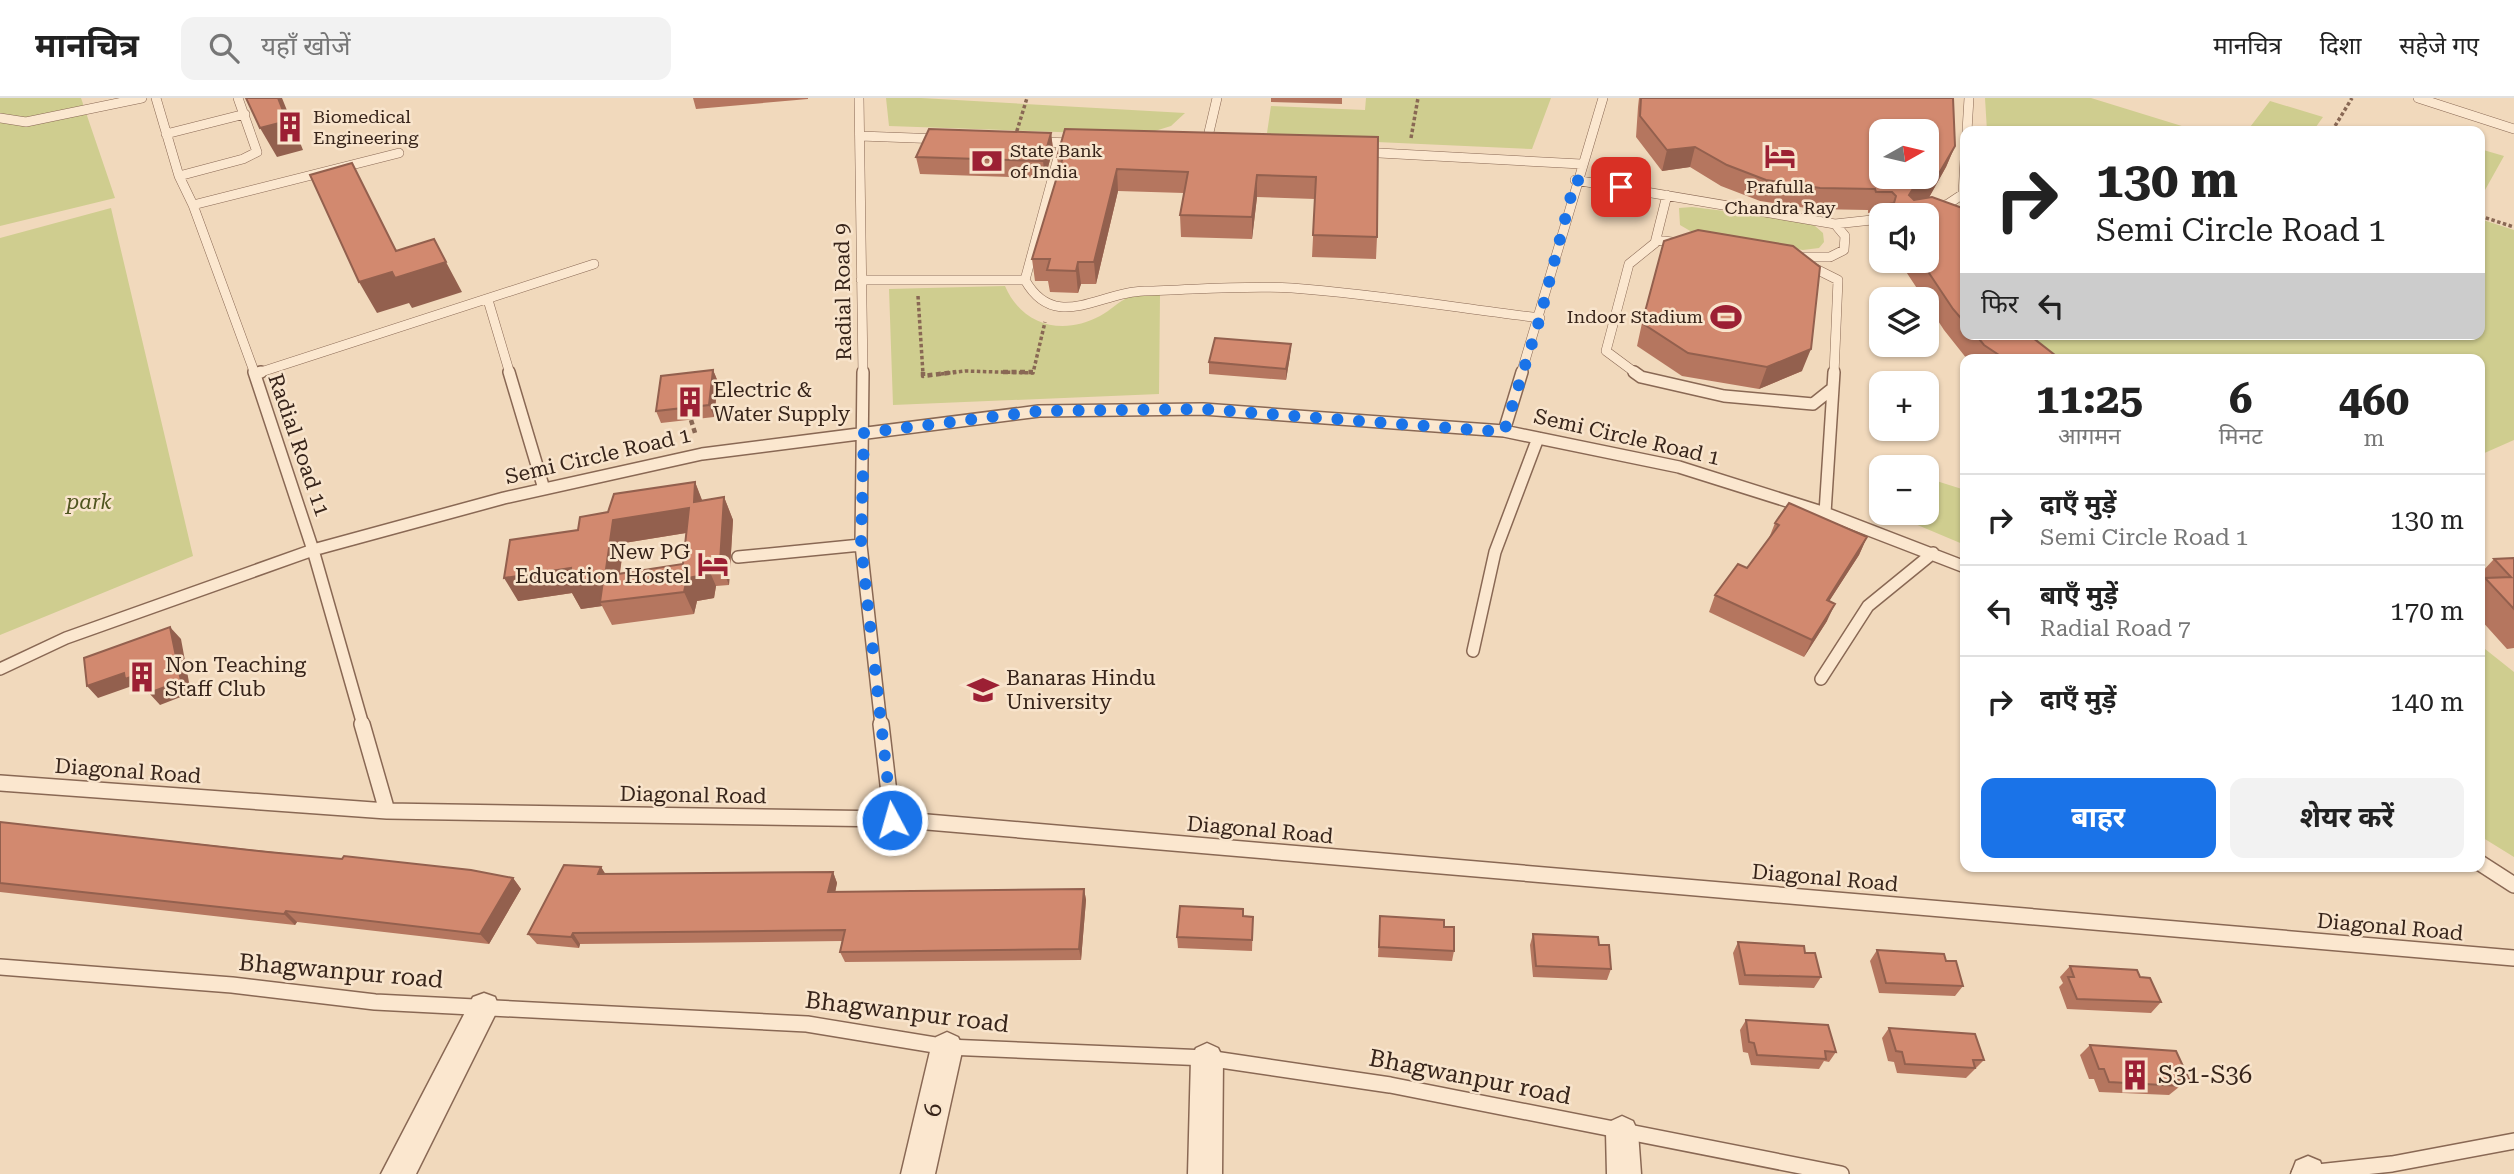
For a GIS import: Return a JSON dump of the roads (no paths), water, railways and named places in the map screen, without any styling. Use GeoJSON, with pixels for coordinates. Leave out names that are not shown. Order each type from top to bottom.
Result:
{"type":"FeatureCollection","features":[{"type":"Feature","properties":{"kind":"street"},"geometry":{"type":"LineString","coordinates":[[398,1174],[484,1007]]}},
{"type":"Feature","properties":{"kind":"street","name":"6"},"geometry":{"type":"LineString","coordinates":[[918,1174],[947,1047]]}},
{"type":"Feature","properties":{"kind":"street"},"geometry":{"type":"LineString","coordinates":[[1205,1174],[1207,1058]]}},
{"type":"Feature","properties":{"kind":"street"},"geometry":{"type":"LineString","coordinates":[[1622,1132],[1624,1174]]}},
{"type":"Feature","properties":{"kind":"lane"},"geometry":{"type":"LineString","coordinates":[[0,118],[26,122],[142,98]]}},
{"type":"Feature","properties":{"kind":"lane","name":"Radial Road 11"},"geometry":{"type":"LineString","coordinates":[[156,98],[179,176],[193,205],[255,374],[313,550],[387,811]]}},
{"type":"Feature","properties":{"kind":"lane"},"geometry":{"type":"LineString","coordinates":[[179,176],[243,159],[257,152],[238,98]]}},
{"type":"Feature","properties":{"kind":"lane","name":"Radial Road 9"},"geometry":{"type":"LineString","coordinates":[[859,98],[864,433],[861,545],[892,820]]}},
{"type":"Feature","properties":{"kind":"lane"},"geometry":{"type":"LineString","coordinates":[[1217,98],[1202,146],[1219,145]]}},
{"type":"Feature","properties":{"kind":"lane"},"geometry":{"type":"LineString","coordinates":[[1504,432],[1540,318],[1575,180],[1602,98]]}},
{"type":"Feature","properties":{"kind":"lane"},"geometry":{"type":"LineString","coordinates":[[1967,126],[1969,98]]}},
{"type":"Feature","properties":{"kind":"lane"},"geometry":{"type":"LineString","coordinates":[[2418,98],[2514,128]]}},
{"type":"Feature","properties":{"kind":"lane"},"geometry":{"type":"LineString","coordinates":[[166,134],[245,114]]}},
{"type":"Feature","properties":{"kind":"lane"},"geometry":{"type":"LineString","coordinates":[[860,136],[957,139]]}},
{"type":"Feature","properties":{"kind":"lane"},"geometry":{"type":"LineString","coordinates":[[1013,141],[1088,144]]}},
{"type":"Feature","properties":{"kind":"lane"},"geometry":{"type":"LineString","coordinates":[[1062,143],[1025,281],[1031,295],[1040,304],[1081,305],[1116,293],[1136,291],[1291,288],[1540,318]]}},
{"type":"Feature","properties":{"kind":"lane"},"geometry":{"type":"LineString","coordinates":[[1354,151],[1581,164]]}},
{"type":"Feature","properties":{"kind":"lane"},"geometry":{"type":"LineString","coordinates":[[193,205],[399,152]]}},
{"type":"Feature","properties":{"kind":"lane"},"geometry":{"type":"LineString","coordinates":[[1575,180],[1835,224],[1869,220]]}},
{"type":"Feature","properties":{"kind":"lane"},"geometry":{"type":"LineString","coordinates":[[1667,195],[1655,243],[1629,264],[1606,351],[1641,377],[1724,396],[1813,404],[1833,388]]}},
{"type":"Feature","properties":{"kind":"lane"},"geometry":{"type":"LineString","coordinates":[[1939,206],[1960,196]]}},
{"type":"Feature","properties":{"kind":"lane"},"geometry":{"type":"LineString","coordinates":[[1825,513],[1838,280],[1792,257],[1830,257],[1844,250],[1845,236],[1835,224]]}},
{"type":"Feature","properties":{"kind":"lane"},"geometry":{"type":"LineString","coordinates":[[1656,240],[1697,245]]}},
{"type":"Feature","properties":{"kind":"lane"},"geometry":{"type":"LineString","coordinates":[[255,374],[594,264]]}},
{"type":"Feature","properties":{"kind":"lane"},"geometry":{"type":"LineString","coordinates":[[861,280],[1025,281]]}},
{"type":"Feature","properties":{"kind":"lane"},"geometry":{"type":"LineString","coordinates":[[488,300],[544,489]]}},
{"type":"Feature","properties":{"kind":"lane","name":"Semi Circle Road 1"},"geometry":{"type":"LineString","coordinates":[[0,669],[66,638],[313,550],[544,489],[702,454],[1039,411],[1203,409],[1504,432],[1679,467],[1825,513],[1960,565]]}},
{"type":"Feature","properties":{"kind":"lane"},"geometry":{"type":"LineString","coordinates":[[1473,651],[1495,552],[1538,438]]}},
{"type":"Feature","properties":{"kind":"lane"},"geometry":{"type":"LineString","coordinates":[[738,557],[861,545]]}},
{"type":"Feature","properties":{"kind":"lane"},"geometry":{"type":"LineString","coordinates":[[1821,680],[1868,606],[1933,553]]}},
{"type":"Feature","properties":{"kind":"lane","name":"Diagonal Road"},"geometry":{"type":"LineString","coordinates":[[0,783],[387,811],[892,820],[2514,958]]}},
{"type":"Feature","properties":{"kind":"lane"},"geometry":{"type":"LineString","coordinates":[[2485,866],[2514,885]]}},
{"type":"Feature","properties":{"kind":"lane","name":"Bhagwanpur road"},"geometry":{"type":"LineString","coordinates":[[0,967],[232,985],[375,1002],[807,1024],[947,1047],[1207,1058],[1390,1085],[1841,1174]]}},
{"type":"Feature","properties":{"kind":"lane"},"geometry":{"type":"LineString","coordinates":[[2299,1174],[2392,1164],[2514,1141]]}},
{"type":"Feature","properties":{"kind":"place","name":"Biomedical Engineering"},"geometry":{"type":"Point","coordinates":[290,127]}},
{"type":"Feature","properties":{"kind":"place","name":"Prafulla Chandra Ray"},"geometry":{"type":"Point","coordinates":[1780,156]}},
{"type":"Feature","properties":{"kind":"place","name":"State Bank of India"},"geometry":{"type":"Point","coordinates":[987,161]}},
{"type":"Feature","properties":{"kind":"place","name":"Indoor Stadium"},"geometry":{"type":"Point","coordinates":[1726,317]}},
{"type":"Feature","properties":{"kind":"place","name":"Electric & Water Supply"},"geometry":{"type":"Point","coordinates":[690,402]}},
{"type":"Feature","properties":{"kind":"place","name":"New PG Education Hostel"},"geometry":{"type":"Point","coordinates":[713,564]}},
{"type":"Feature","properties":{"kind":"place","name":"Non Teaching Staff Club"},"geometry":{"type":"Point","coordinates":[142,677]}},
{"type":"Feature","properties":{"kind":"place","name":"Banaras Hindu University"},"geometry":{"type":"Point","coordinates":[983,690]}},
{"type":"Feature","properties":{"kind":"place","name":"S31-S36"},"geometry":{"type":"Point","coordinates":[2135,1075]}},
{"type":"Feature","properties":{"kind":"park label","name":"park"},"geometry":{"type":"Point","coordinates":[89,502]}}]}
